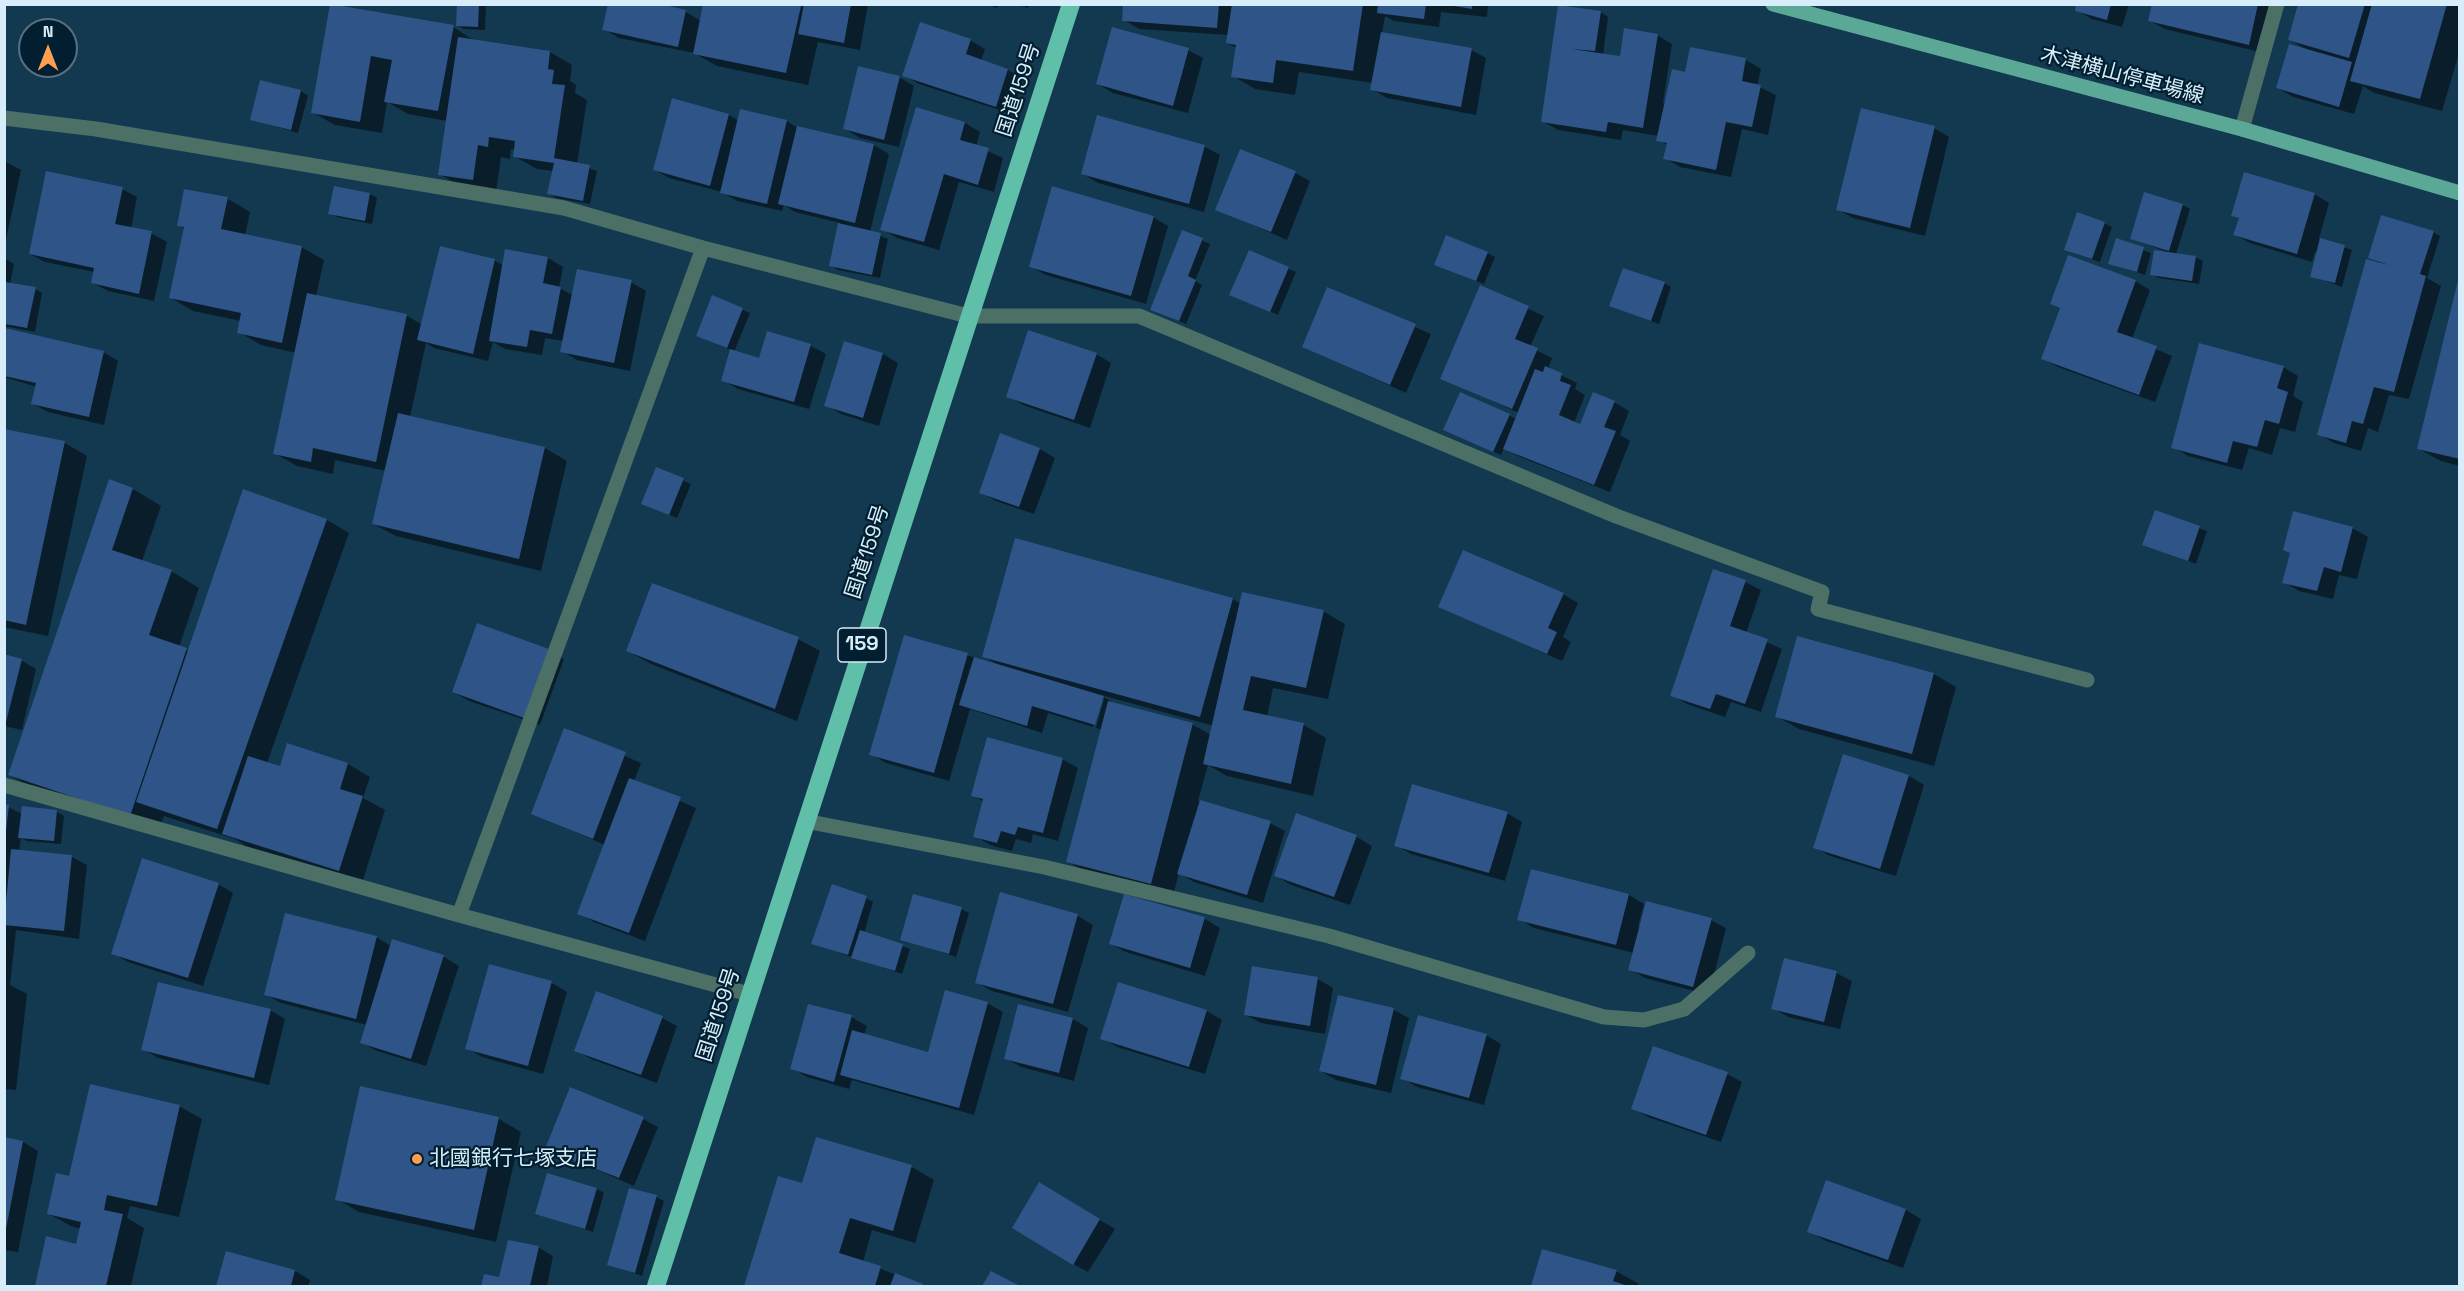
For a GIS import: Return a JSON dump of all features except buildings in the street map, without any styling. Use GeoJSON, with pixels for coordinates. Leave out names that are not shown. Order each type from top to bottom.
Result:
{"type":"FeatureCollection","features":[{"type":"Feature","properties":{"kind":"highway","name":"国道159号"},"geometry":{"type":"LineString","coordinates":[[656,1287],[968,316],[1071,4]]}},
{"type":"Feature","properties":{"kind":"main road","name":"木津横山停車場線"},"geometry":{"type":"LineString","coordinates":[[1773,4],[2242,129],[2460,193]]}},
{"type":"Feature","properties":{"kind":"street"},"geometry":{"type":"LineString","coordinates":[[2242,129],[2277,4]]}},
{"type":"Feature","properties":{"kind":"street"},"geometry":{"type":"LineString","coordinates":[[4,118],[96,129],[564,208],[703,248],[968,316],[1139,316],[1616,516],[1822,592],[1818,609],[2087,680]]}},
{"type":"Feature","properties":{"kind":"street"},"geometry":{"type":"LineString","coordinates":[[459,915],[703,248]]}},
{"type":"Feature","properties":{"kind":"street"},"geometry":{"type":"LineString","coordinates":[[4,785],[459,915],[749,994]]}},
{"type":"Feature","properties":{"kind":"street"},"geometry":{"type":"LineString","coordinates":[[805,821],[1044,867],[1317,933],[1604,1017],[1644,1020],[1684,1009],[1748,953]]}},
{"type":"Feature","properties":{"kind":"place","name":"北國銀行七塚支店"},"geometry":{"type":"Point","coordinates":[417,1159]}}]}
